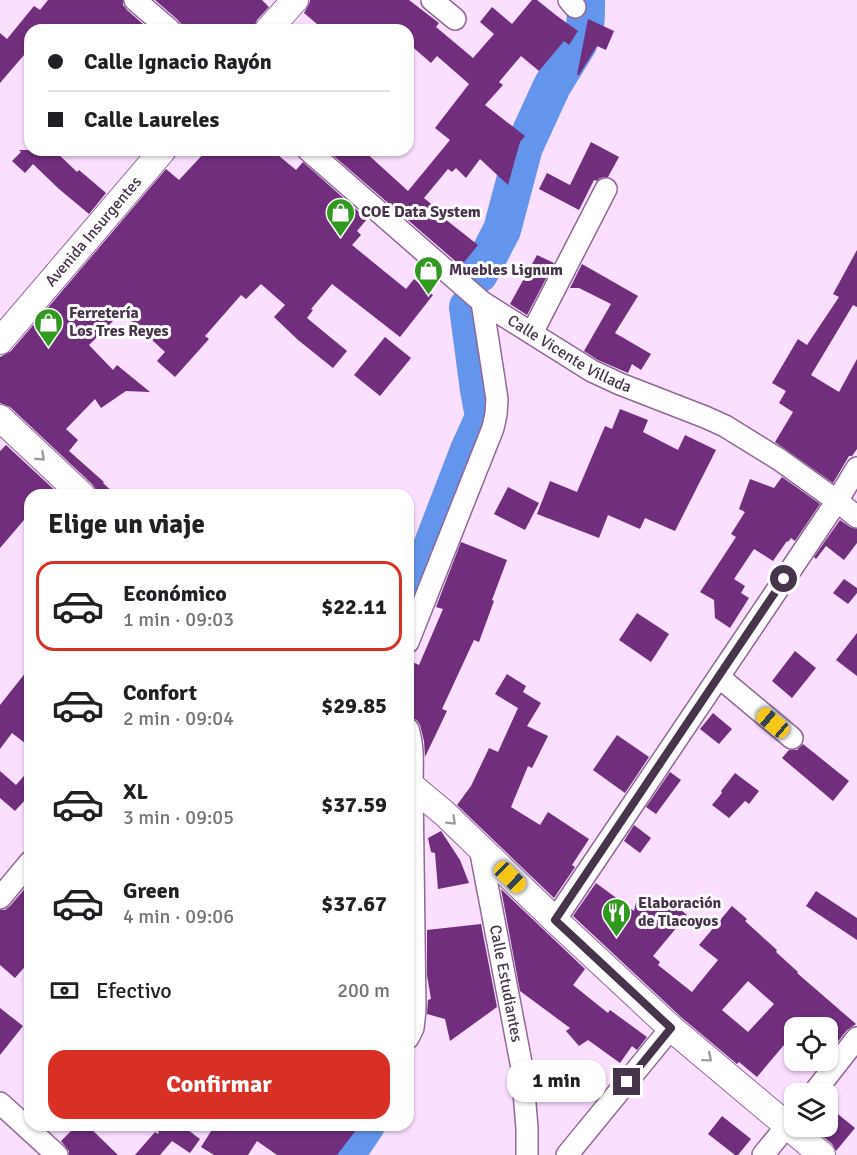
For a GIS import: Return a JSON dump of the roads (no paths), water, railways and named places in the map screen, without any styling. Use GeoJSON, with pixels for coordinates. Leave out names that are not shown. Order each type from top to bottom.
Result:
{"type":"FeatureCollection","features":[{"type":"Feature","properties":{"kind":"main road"},"geometry":{"type":"LineString","coordinates":[[273,24],[295,0]]}},
{"type":"Feature","properties":{"kind":"main road","name":"Avenida Insurgentes"},"geometry":{"type":"LineString","coordinates":[[0,341],[158,156]]}},
{"type":"Feature","properties":{"kind":"main road"},"geometry":{"type":"LineString","coordinates":[[0,418],[76,489]]}},
{"type":"Feature","properties":{"kind":"main road"},"geometry":{"type":"LineString","coordinates":[[414,787],[444,813],[671,1028],[784,1116]]}},
{"type":"Feature","properties":{"kind":"main road"},"geometry":{"type":"LineString","coordinates":[[806,1137],[822,1155]]}},
{"type":"Feature","properties":{"kind":"street"},"geometry":{"type":"LineString","coordinates":[[135,0],[163,24]]}},
{"type":"Feature","properties":{"kind":"street"},"geometry":{"type":"LineString","coordinates":[[432,0],[455,18]]}},
{"type":"Feature","properties":{"kind":"street","name":"Calle Vicente Villada"},"geometry":{"type":"LineString","coordinates":[[315,156],[482,302],[592,371],[725,426],[780,460],[857,518]]}},
{"type":"Feature","properties":{"kind":"street"},"geometry":{"type":"LineString","coordinates":[[532,333],[606,189]]}},
{"type":"Feature","properties":{"kind":"street"},"geometry":{"type":"LineString","coordinates":[[414,627],[493,428],[496,414],[497,399],[482,302]]}},
{"type":"Feature","properties":{"kind":"street"},"geometry":{"type":"LineString","coordinates":[[555,920],[857,468]]}},
{"type":"Feature","properties":{"kind":"street"},"geometry":{"type":"LineString","coordinates":[[719,677],[792,738]]}},
{"type":"Feature","properties":{"kind":"street","name":"Calle Estudiantes"},"geometry":{"type":"LineString","coordinates":[[480,848],[522,1068],[527,1155]]}},
{"type":"Feature","properties":{"kind":"street"},"geometry":{"type":"LineString","coordinates":[[0,898],[24,869]]}},
{"type":"Feature","properties":{"kind":"street"},"geometry":{"type":"LineString","coordinates":[[414,965],[414,1019]]}},
{"type":"Feature","properties":{"kind":"street"},"geometry":{"type":"LineString","coordinates":[[567,1155],[671,1028]]}},
{"type":"Feature","properties":{"kind":"street"},"geometry":{"type":"LineString","coordinates":[[822,1083],[857,1038]]}},
{"type":"Feature","properties":{"kind":"street"},"geometry":{"type":"LineString","coordinates":[[0,1103],[24,1125]]}},
{"type":"Feature","properties":{"kind":"street"},"geometry":{"type":"LineString","coordinates":[[763,1155],[784,1130]]}},
{"type":"Feature","properties":{"kind":"street"},"geometry":{"type":"LineString","coordinates":[[31,1131],[57,1155]]}},
{"type":"Feature","properties":{"kind":"waterway"},"geometry":{"type":"LineString","coordinates":[[479,274],[502,230],[524,147],[552,86],[578,44],[585,27],[586,0]]}},
{"type":"Feature","properties":{"kind":"waterway"},"geometry":{"type":"LineString","coordinates":[[414,593],[484,417],[468,307]]}},
{"type":"Feature","properties":{"kind":"waterway"},"geometry":{"type":"LineString","coordinates":[[346,1155],[362,1131]]}},
{"type":"Feature","properties":{"kind":"place","name":"COE Data System"},"geometry":{"type":"Point","coordinates":[340,238]}},
{"type":"Feature","properties":{"kind":"place","name":"Muebles Lignum"},"geometry":{"type":"Point","coordinates":[428,296]}},
{"type":"Feature","properties":{"kind":"place","name":"Ferretería Los Tres Reyes"},"geometry":{"type":"Point","coordinates":[48,348]}},
{"type":"Feature","properties":{"kind":"place","name":"Elaboración de Tlacoyos"},"geometry":{"type":"Point","coordinates":[617,938]}}]}
